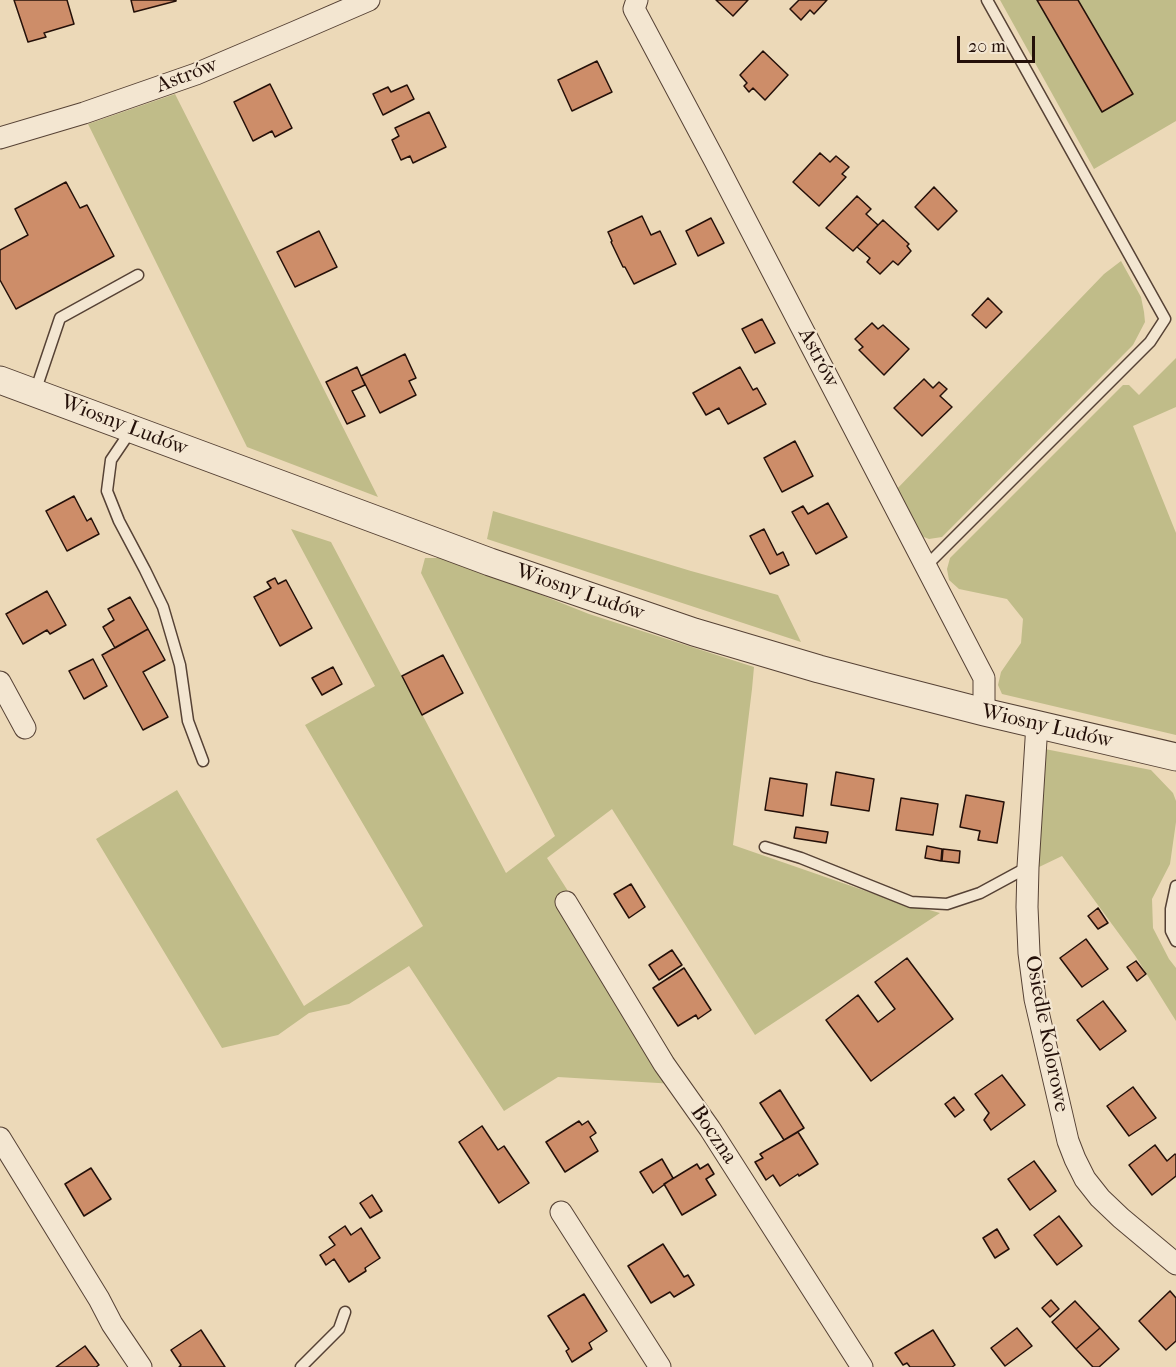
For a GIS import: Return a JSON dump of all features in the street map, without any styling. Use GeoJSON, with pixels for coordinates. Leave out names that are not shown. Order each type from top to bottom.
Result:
{"type":"FeatureCollection","features":[{"type":"Feature","properties":{"kind":"street","name":"Astrów"},"geometry":{"type":"LineString","coordinates":[[0,138],[84,113],[196,74],[369,0]]}},
{"type":"Feature","properties":{"kind":"street","name":"Astrów"},"geometry":{"type":"LineString","coordinates":[[633,3],[984,678],[984,712]]}},
{"type":"Feature","properties":{"kind":"street","name":"Wiosny Ludów"},"geometry":{"type":"LineString","coordinates":[[0,380],[490,562],[694,632],[819,669],[984,712],[1176,757]]}},
{"type":"Feature","properties":{"kind":"street"},"geometry":{"type":"LineString","coordinates":[[0,682],[25,728]]}},
{"type":"Feature","properties":{"kind":"street","name":"Osiedle Kolorowe"},"geometry":{"type":"LineString","coordinates":[[1038,724],[1028,867],[1029,953],[1035,999],[1062,1118],[1075,1159],[1085,1179],[1100,1198],[1121,1218],[1176,1264]]}},
{"type":"Feature","properties":{"kind":"street","name":"Boczna"},"geometry":{"type":"LineString","coordinates":[[566,902],[664,1064],[710,1129],[862,1367]]}},
{"type":"Feature","properties":{"kind":"street"},"geometry":{"type":"LineString","coordinates":[[0,1138],[112,1324],[141,1367]]}},
{"type":"Feature","properties":{"kind":"street"},"geometry":{"type":"LineString","coordinates":[[561,1212],[660,1367]]}},
{"type":"Feature","properties":{"kind":"lane"},"geometry":{"type":"LineString","coordinates":[[926,566],[1150,342],[1165,319],[987,0]]}},
{"type":"Feature","properties":{"kind":"lane"},"geometry":{"type":"LineString","coordinates":[[35,393],[60,318],[138,275]]}},
{"type":"Feature","properties":{"kind":"lane"},"geometry":{"type":"LineString","coordinates":[[132,429],[111,460],[107,491],[118,521],[163,607],[180,665],[188,721],[203,761]]}},
{"type":"Feature","properties":{"kind":"lane"},"geometry":{"type":"LineString","coordinates":[[765,847],[801,858],[912,902],[947,904],[980,892],[1028,867]]}},
{"type":"Feature","properties":{"kind":"lane"},"geometry":{"type":"LineString","coordinates":[[1176,886],[1171,909],[1171,931],[1176,941]]}},
{"type":"Feature","properties":{"kind":"lane"},"geometry":{"type":"LineString","coordinates":[[301,1367],[339,1329],[345,1312]]}},
{"type":"Feature","properties":{"kind":"shaded area"},"geometry":{"type":"Polygon","coordinates":[[[1000,0],[1176,0],[1176,121],[1094,169],[1000,0]]]}},
{"type":"Feature","properties":{"kind":"shaded area"},"geometry":{"type":"Polygon","coordinates":[[[175,94],[378,497],[247,447],[88,124],[175,94]]]}},
{"type":"Feature","properties":{"kind":"shaded area"},"geometry":{"type":"Polygon","coordinates":[[[1121,261],[1141,297],[1144,312],[1145,322],[1133,345],[942,537],[929,539],[916,534],[894,492],[1104,274],[1121,261]]]}},
{"type":"Feature","properties":{"kind":"shaded area"},"geometry":{"type":"Polygon","coordinates":[[[1176,358],[1176,407],[1133,426],[1176,533],[1176,735],[1002,694],[998,685],[1001,672],[1021,643],[1023,619],[1007,599],[959,589],[949,580],[947,569],[950,558],[1123,385],[1129,385],[1139,395],[1176,358]]]}},
{"type":"Feature","properties":{"kind":"shaded area"},"geometry":{"type":"Polygon","coordinates":[[[493,511],[778,595],[801,642],[487,539],[493,511]]]}},
{"type":"Feature","properties":{"kind":"shaded area"},"geometry":{"type":"Polygon","coordinates":[[[291,529],[331,542],[506,873],[555,836],[421,573],[425,558],[449,558],[589,614],[754,667],[733,845],[883,897],[940,913],[755,1035],[612,809],[547,858],[686,1077],[675,1084],[558,1077],[504,1111],[409,966],[349,1004],[309,1013],[278,1035],[222,1048],[96,839],[177,790],[304,1006],[423,926],[305,725],[375,686],[291,529]]]}},
{"type":"Feature","properties":{"kind":"shaded area"},"geometry":{"type":"Polygon","coordinates":[[[1045,749],[1151,770],[1173,793],[1176,801],[1176,822],[1170,864],[1152,899],[1153,928],[1176,968],[1176,1021],[1136,957],[1062,856],[1037,868],[1045,749]]]}},
{"type":"Feature","properties":{"kind":"building"},"geometry":{"type":"Polygon","coordinates":[[[14,0],[67,0],[74,24],[44,33],[46,37],[28,42],[14,0]]]}},
{"type":"Feature","properties":{"kind":"building"},"geometry":{"type":"Polygon","coordinates":[[[131,0],[176,0],[176,1],[134,12],[131,0]]]}},
{"type":"Feature","properties":{"kind":"building"},"geometry":{"type":"Polygon","coordinates":[[[716,0],[748,0],[733,16],[716,0]]]}},
{"type":"Feature","properties":{"kind":"building"},"geometry":{"type":"Polygon","coordinates":[[[799,0],[827,0],[814,14],[810,10],[801,20],[790,9],[799,0]]]}},
{"type":"Feature","properties":{"kind":"building"},"geometry":{"type":"Polygon","coordinates":[[[1037,0],[1078,0],[1133,94],[1102,112],[1037,0]]]}},
{"type":"Feature","properties":{"kind":"building"},"geometry":{"type":"Polygon","coordinates":[[[763,51],[788,75],[765,100],[753,88],[749,92],[744,86],[747,83],[740,75],[763,51]]]}},
{"type":"Feature","properties":{"kind":"building"},"geometry":{"type":"Polygon","coordinates":[[[597,61],[612,92],[572,111],[558,80],[597,61]]]}},
{"type":"Feature","properties":{"kind":"building"},"geometry":{"type":"Polygon","coordinates":[[[270,84],[292,128],[275,137],[272,131],[253,141],[234,102],[270,84]]]}},
{"type":"Feature","properties":{"kind":"building"},"geometry":{"type":"Polygon","coordinates":[[[407,85],[414,99],[383,115],[373,94],[388,87],[391,92],[407,85]]]}},
{"type":"Feature","properties":{"kind":"building"},"geometry":{"type":"Polygon","coordinates":[[[429,112],[446,147],[413,163],[410,156],[401,160],[392,140],[399,136],[395,128],[429,112]]]}},
{"type":"Feature","properties":{"kind":"building"},"geometry":{"type":"Polygon","coordinates":[[[820,153],[830,162],[836,156],[849,167],[842,174],[846,177],[819,206],[793,182],[820,153]]]}},
{"type":"Feature","properties":{"kind":"building"},"geometry":{"type":"Polygon","coordinates":[[[66,182],[80,208],[87,205],[114,256],[16,309],[0,280],[0,250],[28,235],[15,209],[66,182]]]}},
{"type":"Feature","properties":{"kind":"building"},"geometry":{"type":"Polygon","coordinates":[[[934,187],[957,211],[938,230],[915,207],[934,187]]]}},
{"type":"Feature","properties":{"kind":"building"},"geometry":{"type":"Polygon","coordinates":[[[857,196],[871,209],[866,214],[878,225],[853,251],[826,228],[857,196]]]}},
{"type":"Feature","properties":{"kind":"building"},"geometry":{"type":"Polygon","coordinates":[[[642,216],[651,235],[660,231],[676,264],[634,284],[623,267],[608,232],[642,216]]]}},
{"type":"Feature","properties":{"kind":"building"},"geometry":{"type":"Polygon","coordinates":[[[711,218],[724,243],[698,256],[686,231],[711,218]]]}},
{"type":"Feature","properties":{"kind":"building"},"geometry":{"type":"Polygon","coordinates":[[[883,220],[909,244],[907,246],[911,251],[898,265],[893,261],[880,274],[867,262],[870,258],[857,247],[883,220]]]}},
{"type":"Feature","properties":{"kind":"building"},"geometry":{"type":"Polygon","coordinates":[[[319,231],[337,267],[295,287],[277,252],[319,231]]]}},
{"type":"Feature","properties":{"kind":"building"},"geometry":{"type":"Polygon","coordinates":[[[988,298],[1002,312],[986,328],[972,315],[988,298]]]}},
{"type":"Feature","properties":{"kind":"building"},"geometry":{"type":"Polygon","coordinates":[[[762,319],[775,343],[755,353],[742,329],[762,319]]]}},
{"type":"Feature","properties":{"kind":"building"},"geometry":{"type":"Polygon","coordinates":[[[872,323],[878,329],[883,325],[909,349],[884,375],[859,350],[863,347],[855,339],[872,323]]]}},
{"type":"Feature","properties":{"kind":"building"},"geometry":{"type":"Polygon","coordinates":[[[405,354],[416,378],[409,381],[416,395],[380,413],[361,376],[405,354]]]}},
{"type":"Feature","properties":{"kind":"building"},"geometry":{"type":"Polygon","coordinates":[[[357,367],[365,385],[352,391],[365,416],[347,424],[326,382],[357,367]]]}},
{"type":"Feature","properties":{"kind":"building"},"geometry":{"type":"Polygon","coordinates":[[[740,367],[753,390],[757,388],[766,404],[728,424],[719,408],[706,415],[693,393],[740,367]]]}},
{"type":"Feature","properties":{"kind":"building"},"geometry":{"type":"Polygon","coordinates":[[[924,379],[933,388],[939,382],[947,389],[940,396],[952,407],[922,436],[894,408],[924,379]]]}},
{"type":"Feature","properties":{"kind":"building"},"geometry":{"type":"Polygon","coordinates":[[[795,441],[813,476],[782,492],[764,458],[795,441]]]}},
{"type":"Feature","properties":{"kind":"building"},"geometry":{"type":"Polygon","coordinates":[[[74,496],[87,521],[91,518],[99,534],[67,551],[46,511],[74,496]]]}},
{"type":"Feature","properties":{"kind":"building"},"geometry":{"type":"Polygon","coordinates":[[[828,503],[847,537],[816,554],[792,512],[803,506],[808,514],[828,503]]]}},
{"type":"Feature","properties":{"kind":"building"},"geometry":{"type":"Polygon","coordinates":[[[764,529],[777,555],[783,552],[789,565],[770,574],[750,536],[764,529]]]}},
{"type":"Feature","properties":{"kind":"building"},"geometry":{"type":"Polygon","coordinates":[[[275,578],[278,584],[286,580],[312,628],[280,646],[254,597],[271,588],[267,582],[275,578]]]}},
{"type":"Feature","properties":{"kind":"building"},"geometry":{"type":"Polygon","coordinates":[[[47,591],[66,625],[50,634],[47,630],[23,644],[6,614],[47,591]]]}},
{"type":"Feature","properties":{"kind":"building"},"geometry":{"type":"Polygon","coordinates":[[[130,597],[148,629],[115,648],[103,627],[114,620],[108,609],[130,597]]]}},
{"type":"Feature","properties":{"kind":"building"},"geometry":{"type":"Polygon","coordinates":[[[148,629],[165,660],[143,672],[168,717],[143,730],[102,655],[148,629]]]}},
{"type":"Feature","properties":{"kind":"building"},"geometry":{"type":"Polygon","coordinates":[[[443,655],[463,693],[422,715],[402,676],[443,655]]]}},
{"type":"Feature","properties":{"kind":"building"},"geometry":{"type":"Polygon","coordinates":[[[93,659],[107,686],[84,699],[69,671],[93,659]]]}},
{"type":"Feature","properties":{"kind":"building"},"geometry":{"type":"Polygon","coordinates":[[[333,667],[342,684],[322,695],[312,678],[333,667]]]}},
{"type":"Feature","properties":{"kind":"building"},"geometry":{"type":"Polygon","coordinates":[[[836,772],[874,779],[869,811],[831,805],[836,772]]]}},
{"type":"Feature","properties":{"kind":"building"},"geometry":{"type":"Polygon","coordinates":[[[770,778],[807,784],[803,816],[765,810],[770,778]]]}},
{"type":"Feature","properties":{"kind":"building"},"geometry":{"type":"Polygon","coordinates":[[[966,795],[1004,802],[997,843],[978,840],[980,831],[960,827],[966,795]]]}},
{"type":"Feature","properties":{"kind":"building"},"geometry":{"type":"Polygon","coordinates":[[[901,798],[938,804],[933,835],[896,830],[901,798]]]}},
{"type":"Feature","properties":{"kind":"building"},"geometry":{"type":"Polygon","coordinates":[[[796,827],[828,832],[826,843],[794,838],[796,827]]]}},
{"type":"Feature","properties":{"kind":"building"},"geometry":{"type":"Polygon","coordinates":[[[927,846],[942,849],[941,861],[925,858],[927,846]]]}},
{"type":"Feature","properties":{"kind":"building"},"geometry":{"type":"Polygon","coordinates":[[[943,849],[960,851],[959,863],[942,861],[943,849]]]}},
{"type":"Feature","properties":{"kind":"building"},"geometry":{"type":"Polygon","coordinates":[[[631,884],[645,907],[629,918],[614,894],[631,884]]]}},
{"type":"Feature","properties":{"kind":"building"},"geometry":{"type":"Polygon","coordinates":[[[1098,908],[1108,923],[1098,929],[1088,916],[1098,908]]]}},
{"type":"Feature","properties":{"kind":"building"},"geometry":{"type":"Polygon","coordinates":[[[1086,939],[1108,969],[1082,987],[1060,958],[1086,939]]]}},
{"type":"Feature","properties":{"kind":"building"},"geometry":{"type":"Polygon","coordinates":[[[672,950],[682,965],[659,980],[649,965],[672,950]]]}},
{"type":"Feature","properties":{"kind":"building"},"geometry":{"type":"Polygon","coordinates":[[[907,958],[953,1019],[871,1081],[826,1020],[858,995],[878,1022],[895,1009],[875,982],[907,958]]]}},
{"type":"Feature","properties":{"kind":"building"},"geometry":{"type":"Polygon","coordinates":[[[1136,961],[1146,974],[1137,981],[1127,967],[1136,961]]]}},
{"type":"Feature","properties":{"kind":"building"},"geometry":{"type":"Polygon","coordinates":[[[684,968],[711,1010],[698,1019],[696,1015],[678,1026],[653,988],[684,968]]]}},
{"type":"Feature","properties":{"kind":"building"},"geometry":{"type":"Polygon","coordinates":[[[1103,1001],[1126,1031],[1100,1050],[1077,1020],[1103,1001]]]}},
{"type":"Feature","properties":{"kind":"building"},"geometry":{"type":"Polygon","coordinates":[[[1002,1075],[1025,1105],[991,1130],[984,1120],[989,1113],[975,1094],[1002,1075]]]}},
{"type":"Feature","properties":{"kind":"building"},"geometry":{"type":"Polygon","coordinates":[[[1133,1087],[1156,1118],[1129,1136],[1107,1106],[1133,1087]]]}},
{"type":"Feature","properties":{"kind":"building"},"geometry":{"type":"Polygon","coordinates":[[[780,1090],[804,1128],[784,1140],[760,1103],[780,1090]]]}},
{"type":"Feature","properties":{"kind":"building"},"geometry":{"type":"Polygon","coordinates":[[[954,1097],[964,1110],[955,1117],[945,1104],[954,1097]]]}},
{"type":"Feature","properties":{"kind":"building"},"geometry":{"type":"Polygon","coordinates":[[[579,1121],[582,1125],[588,1121],[596,1133],[590,1137],[598,1151],[565,1172],[546,1142],[579,1121]]]}},
{"type":"Feature","properties":{"kind":"building"},"geometry":{"type":"Polygon","coordinates":[[[482,1126],[498,1150],[504,1146],[529,1183],[499,1203],[459,1142],[482,1126]]]}},
{"type":"Feature","properties":{"kind":"building"},"geometry":{"type":"Polygon","coordinates":[[[798,1132],[818,1164],[780,1186],[773,1175],[766,1180],[755,1162],[763,1158],[760,1154],[798,1132]]]}},
{"type":"Feature","properties":{"kind":"building"},"geometry":{"type":"Polygon","coordinates":[[[1155,1145],[1167,1161],[1176,1155],[1176,1176],[1152,1195],[1129,1165],[1155,1145]]]}},
{"type":"Feature","properties":{"kind":"building"},"geometry":{"type":"Polygon","coordinates":[[[662,1159],[673,1178],[653,1193],[640,1172],[662,1159]]]}},
{"type":"Feature","properties":{"kind":"building"},"geometry":{"type":"Polygon","coordinates":[[[1034,1161],[1056,1191],[1030,1210],[1008,1179],[1034,1161]]]}},
{"type":"Feature","properties":{"kind":"building"},"geometry":{"type":"Polygon","coordinates":[[[697,1164],[700,1169],[708,1164],[714,1174],[706,1179],[716,1195],[682,1215],[664,1184],[697,1164]]]}},
{"type":"Feature","properties":{"kind":"building"},"geometry":{"type":"Polygon","coordinates":[[[91,1168],[111,1199],[84,1216],[65,1184],[91,1168]]]}},
{"type":"Feature","properties":{"kind":"building"},"geometry":{"type":"Polygon","coordinates":[[[372,1195],[382,1211],[370,1218],[360,1203],[372,1195]]]}},
{"type":"Feature","properties":{"kind":"building"},"geometry":{"type":"Polygon","coordinates":[[[1059,1216],[1082,1246],[1057,1265],[1034,1235],[1059,1216]]]}},
{"type":"Feature","properties":{"kind":"building"},"geometry":{"type":"Polygon","coordinates":[[[345,1226],[351,1235],[361,1228],[380,1258],[349,1282],[334,1259],[326,1265],[320,1255],[335,1245],[329,1237],[345,1226]]]}},
{"type":"Feature","properties":{"kind":"building"},"geometry":{"type":"Polygon","coordinates":[[[997,1229],[1009,1249],[995,1258],[983,1238],[997,1229]]]}},
{"type":"Feature","properties":{"kind":"building"},"geometry":{"type":"Polygon","coordinates":[[[663,1244],[684,1277],[688,1275],[694,1285],[674,1297],[670,1292],[651,1303],[628,1266],[663,1244]]]}},
{"type":"Feature","properties":{"kind":"building"},"geometry":{"type":"Polygon","coordinates":[[[1170,1291],[1176,1298],[1176,1341],[1166,1350],[1139,1321],[1170,1291]]]}},
{"type":"Feature","properties":{"kind":"building"},"geometry":{"type":"Polygon","coordinates":[[[584,1294],[607,1331],[589,1343],[592,1349],[572,1362],[566,1351],[569,1349],[548,1316],[584,1294]]]}},
{"type":"Feature","properties":{"kind":"building"},"geometry":{"type":"Polygon","coordinates":[[[1051,1300],[1059,1309],[1050,1317],[1042,1308],[1051,1300]]]}},
{"type":"Feature","properties":{"kind":"building"},"geometry":{"type":"Polygon","coordinates":[[[1075,1301],[1100,1328],[1076,1349],[1052,1322],[1075,1301]]]}},
{"type":"Feature","properties":{"kind":"building"},"geometry":{"type":"Polygon","coordinates":[[[1017,1328],[1032,1346],[1005,1366],[991,1348],[1017,1328]]]}},
{"type":"Feature","properties":{"kind":"building"},"geometry":{"type":"Polygon","coordinates":[[[1100,1328],[1119,1349],[1099,1367],[1093,1367],[1076,1349],[1100,1328]]]}},
{"type":"Feature","properties":{"kind":"building"},"geometry":{"type":"Polygon","coordinates":[[[201,1330],[225,1367],[179,1367],[181,1365],[171,1350],[201,1330]]]}},
{"type":"Feature","properties":{"kind":"building"},"geometry":{"type":"Polygon","coordinates":[[[933,1330],[955,1365],[952,1367],[910,1367],[907,1363],[903,1365],[895,1353],[933,1330]]]}},
{"type":"Feature","properties":{"kind":"building"},"geometry":{"type":"Polygon","coordinates":[[[85,1346],[99,1365],[96,1367],[56,1367],[85,1346]]]}}]}
